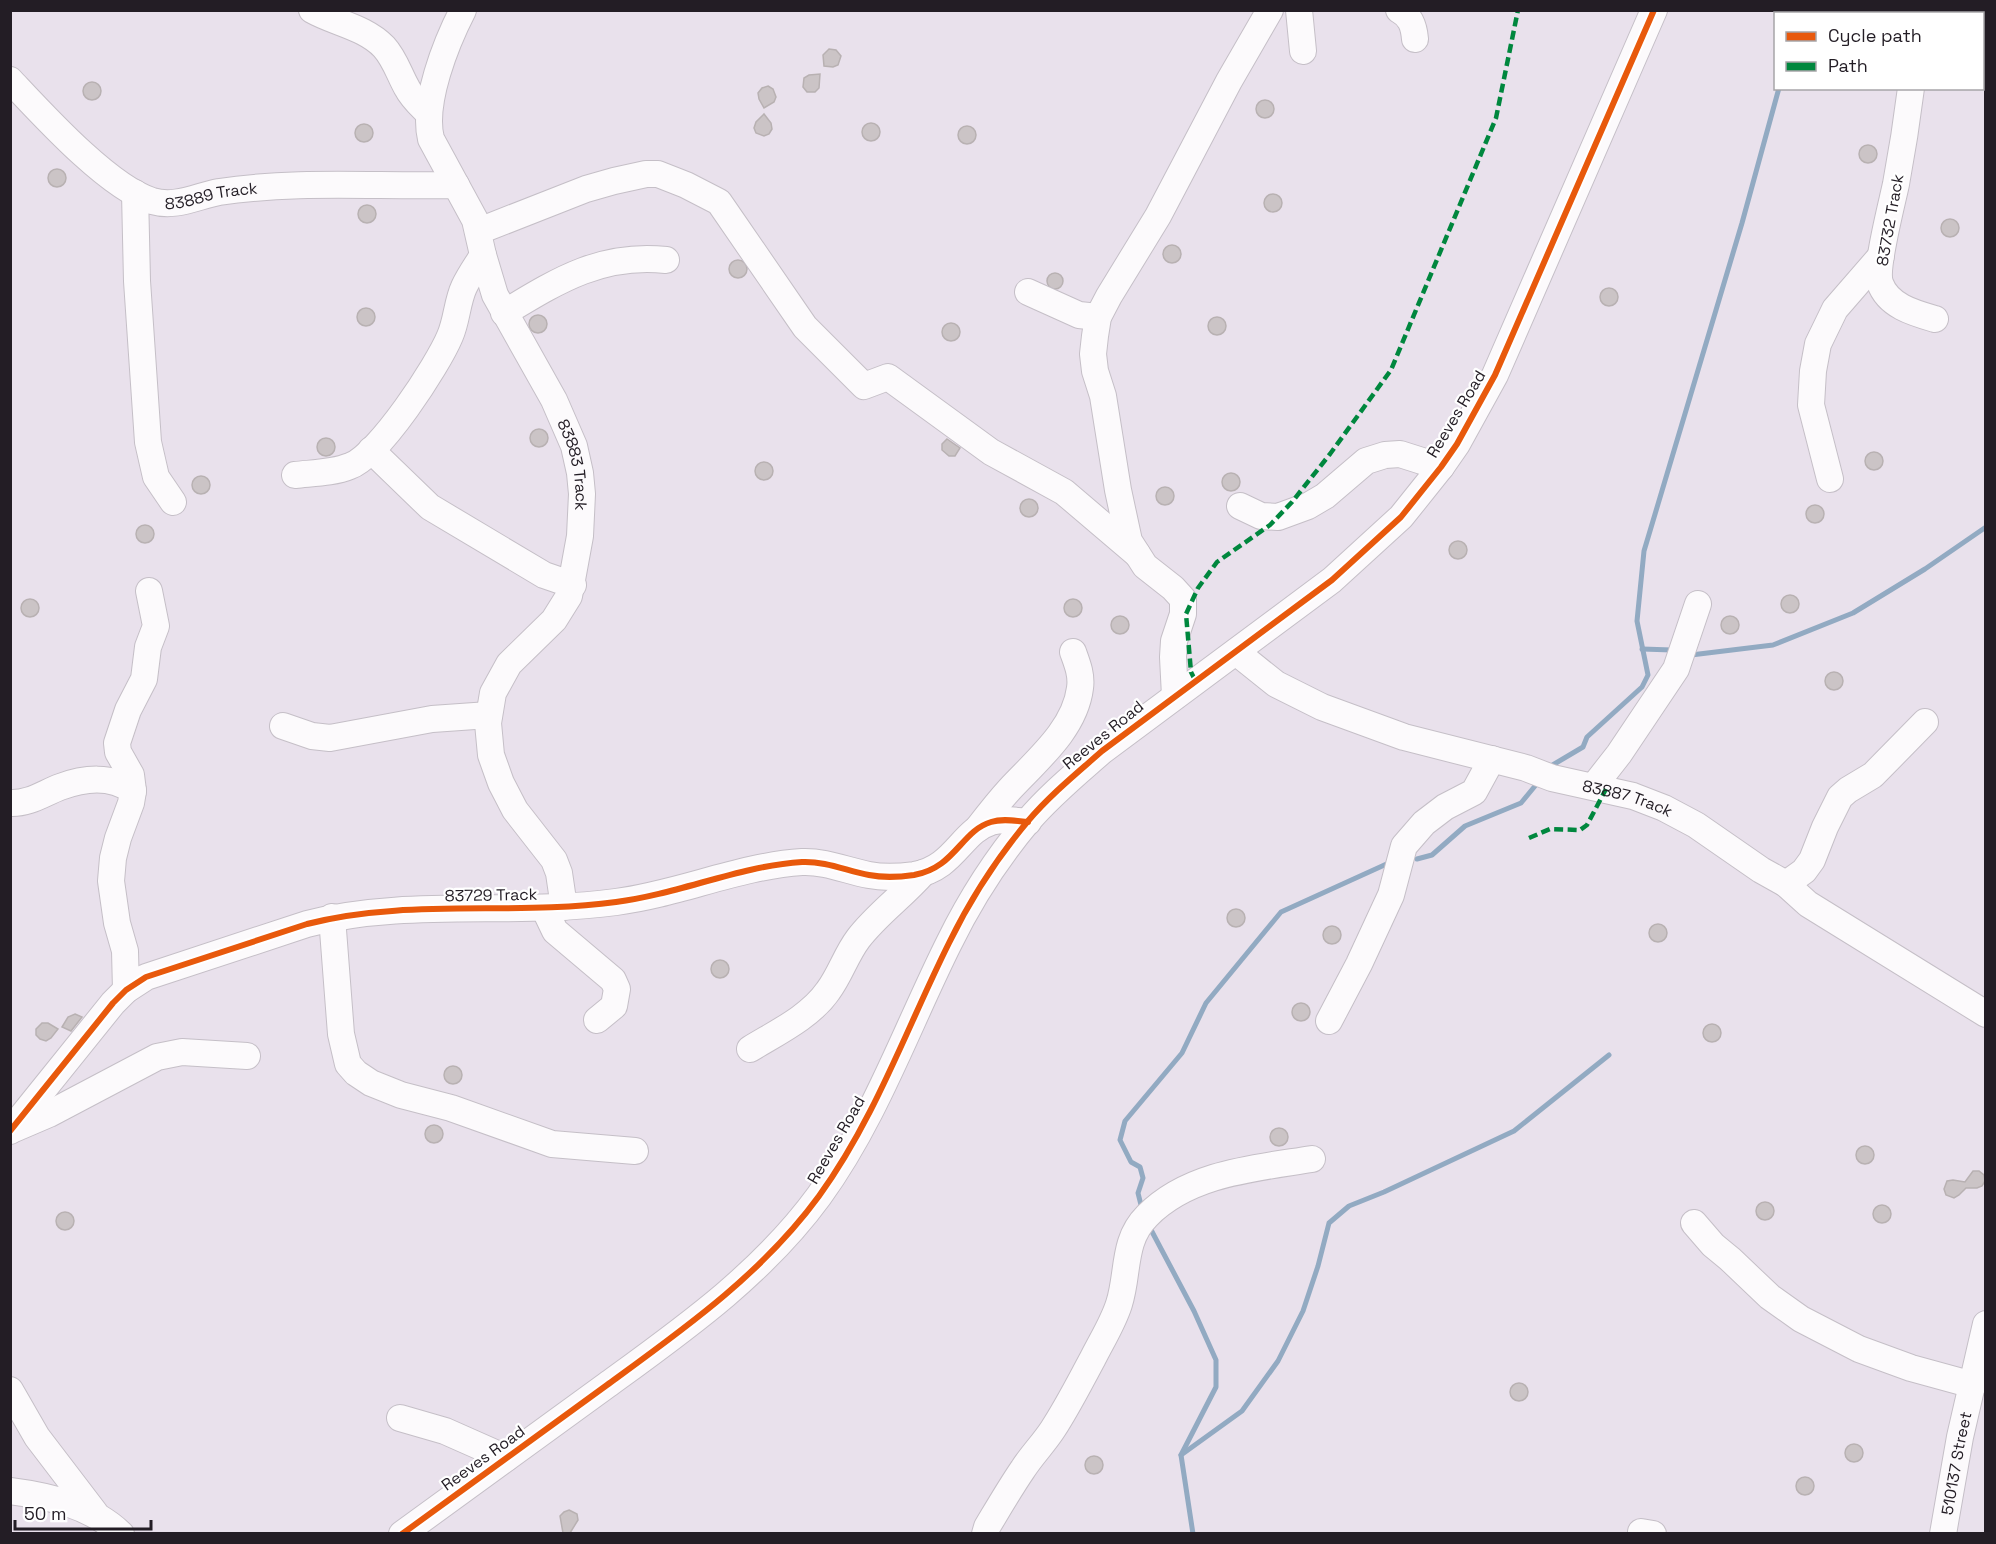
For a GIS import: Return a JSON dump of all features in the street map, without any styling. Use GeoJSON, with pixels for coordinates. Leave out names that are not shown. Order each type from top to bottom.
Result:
{"type":"FeatureCollection","features":[{"type":"Feature","properties":{"kind":"street"},"geometry":{"type":"LineString","coordinates":[[312,10],[369,35],[382,45],[393,58],[414,99],[428,113]]}},
{"type":"Feature","properties":{"kind":"street","name":"83883 Track"},"geometry":{"type":"LineString","coordinates":[[463,10],[445,52],[428,113],[428,127],[431,139],[470,209],[495,295],[549,390],[574,446],[582,494],[580,536],[573,585],[566,604],[554,620],[509,664],[496,686],[489,715],[491,755],[501,783],[515,810],[554,860],[559,873],[554,907]]}},
{"type":"Feature","properties":{"kind":"street"},"geometry":{"type":"LineString","coordinates":[[1174,696],[1174,641],[1182,614],[1183,599],[1145,566],[1129,541],[1118,490],[1103,396],[1092,354],[1098,317],[1126,265],[1158,216],[1229,81],[1270,10]]}},
{"type":"Feature","properties":{"kind":"street"},"geometry":{"type":"LineString","coordinates":[[1299,10],[1303,51]]}},
{"type":"Feature","properties":{"kind":"street"},"geometry":{"type":"LineString","coordinates":[[1399,10],[1409,17],[1414,28],[1415,39]]}},
{"type":"Feature","properties":{"kind":"street","name":"Reeves Road"},"geometry":{"type":"LineString","coordinates":[[402,1533],[697,1318],[756,1268],[787,1235],[838,1169],[878,1095],[950,941],[987,877],[1028,822],[1069,779],[1102,751],[1332,580],[1401,517],[1457,444],[1495,375],[1654,10]]}},
{"type":"Feature","properties":{"kind":"street","name":"83889 Track"},"geometry":{"type":"LineString","coordinates":[[10,80],[43,116],[86,155],[135,194],[154,201],[173,203],[218,192],[290,186],[456,185]]}},
{"type":"Feature","properties":{"kind":"street","name":"83732 Track"},"geometry":{"type":"LineString","coordinates":[[1911,90],[1902,150],[1881,256],[1879,281],[1887,294],[1910,312],[1935,319]]}},
{"type":"Feature","properties":{"kind":"street"},"geometry":{"type":"LineString","coordinates":[[295,476],[352,466],[386,435],[422,387],[451,334],[464,288],[481,243],[516,218],[586,189],[646,174],[658,174],[719,202],[805,327],[864,386],[888,377],[991,452],[1064,492],[1137,554]]}},
{"type":"Feature","properties":{"kind":"street"},"geometry":{"type":"LineString","coordinates":[[135,194],[137,281],[148,442],[156,477],[173,502]]}},
{"type":"Feature","properties":{"kind":"street"},"geometry":{"type":"LineString","coordinates":[[1830,479],[1811,405],[1813,371],[1818,344],[1835,309],[1881,256]]}},
{"type":"Feature","properties":{"kind":"street"},"geometry":{"type":"LineString","coordinates":[[504,313],[574,274],[643,257],[666,260]]}},
{"type":"Feature","properties":{"kind":"street"},"geometry":{"type":"LineString","coordinates":[[1028,292],[1078,315],[1098,317]]}},
{"type":"Feature","properties":{"kind":"street"},"geometry":{"type":"LineString","coordinates":[[370,450],[430,507],[544,575],[573,585]]}},
{"type":"Feature","properties":{"kind":"street"},"geometry":{"type":"LineString","coordinates":[[1240,506],[1261,516],[1278,517],[1308,506],[1325,496],[1366,461],[1385,455],[1400,453],[1441,467]]}},
{"type":"Feature","properties":{"kind":"street"},"geometry":{"type":"LineString","coordinates":[[126,990],[125,951],[117,923],[111,881],[113,858],[133,791],[131,775],[118,752],[117,743],[128,710],[144,679],[148,647],[156,626],[149,591]]}},
{"type":"Feature","properties":{"kind":"street"},"geometry":{"type":"LineString","coordinates":[[1594,786],[1619,754],[1676,669],[1698,604]]}},
{"type":"Feature","properties":{"kind":"street"},"geometry":{"type":"LineString","coordinates":[[973,833],[1009,790],[1050,748],[1076,705],[1080,674],[1073,652]]}},
{"type":"Feature","properties":{"kind":"street","name":"83887 Track"},"geometry":{"type":"LineString","coordinates":[[1236,652],[1276,684],[1322,707],[1404,737],[1492,759],[1552,778],[1633,796],[1678,814],[1786,884],[1808,904],[1986,1014]]}},
{"type":"Feature","properties":{"kind":"street"},"geometry":{"type":"LineString","coordinates":[[284,726],[312,736],[330,738],[432,719],[489,715]]}},
{"type":"Feature","properties":{"kind":"street"},"geometry":{"type":"LineString","coordinates":[[1786,884],[1804,871],[1812,860],[1840,797],[1873,776],[1925,722]]}},
{"type":"Feature","properties":{"kind":"street"},"geometry":{"type":"LineString","coordinates":[[1329,1021],[1391,895],[1404,846],[1424,823],[1445,807],[1474,792],[1492,759]]}},
{"type":"Feature","properties":{"kind":"street"},"geometry":{"type":"LineString","coordinates":[[10,803],[30,801],[61,786],[105,779],[119,782],[133,791]]}},
{"type":"Feature","properties":{"kind":"street","name":"83729 Track"},"geometry":{"type":"LineString","coordinates":[[10,1131],[126,990],[146,977],[307,924],[332,917],[405,911],[554,907],[634,899],[696,886],[742,873],[803,862],[825,864],[879,877],[923,873],[944,862],[973,833],[991,822],[1011,820],[1028,822]]}},
{"type":"Feature","properties":{"kind":"street"},"geometry":{"type":"LineString","coordinates":[[750,1049],[781,1031],[811,1009],[827,993],[857,940],[872,923],[907,892],[923,873]]}},
{"type":"Feature","properties":{"kind":"street"},"geometry":{"type":"LineString","coordinates":[[554,907],[555,931],[613,980],[617,989],[614,1006],[597,1020]]}},
{"type":"Feature","properties":{"kind":"street"},"geometry":{"type":"LineString","coordinates":[[332,917],[341,1034],[348,1064],[356,1073],[371,1083],[401,1095],[451,1108],[552,1144],[635,1151]]}},
{"type":"Feature","properties":{"kind":"street"},"geometry":{"type":"LineString","coordinates":[[10,1131],[50,1114],[157,1057],[182,1052],[247,1056]]}},
{"type":"Feature","properties":{"kind":"street"},"geometry":{"type":"LineString","coordinates":[[985,1533],[1023,1469],[1052,1430],[1110,1324],[1121,1294],[1132,1235],[1139,1225],[1149,1214],[1166,1202],[1201,1182],[1312,1159]]}},
{"type":"Feature","properties":{"kind":"street"},"geometry":{"type":"LineString","coordinates":[[1694,1223],[1713,1245],[1730,1258],[1770,1297],[1801,1319],[1859,1349],[1911,1368],[1973,1385]]}},
{"type":"Feature","properties":{"kind":"street","name":"510137 Street"},"geometry":{"type":"LineString","coordinates":[[1943,1533],[1960,1437],[1986,1324]]}},
{"type":"Feature","properties":{"kind":"street"},"geometry":{"type":"LineString","coordinates":[[10,1390],[37,1437],[95,1513],[121,1533]]}},
{"type":"Feature","properties":{"kind":"street"},"geometry":{"type":"LineString","coordinates":[[400,1418],[445,1431],[506,1458]]}},
{"type":"Feature","properties":{"kind":"street"},"geometry":{"type":"LineString","coordinates":[[10,1491],[42,1496],[95,1513]]}},
{"type":"Feature","properties":{"kind":"building"},"geometry":{"type":"Polygon","coordinates":[[[829,49],[836,50],[841,56],[838,65],[833,67],[824,66],[823,55],[829,49]]]}},
{"type":"Feature","properties":{"kind":"building"},"geometry":{"type":"Polygon","coordinates":[[[820,74],[819,88],[815,92],[807,92],[803,87],[804,78],[820,74]]]}},
{"type":"Feature","properties":{"kind":"building"},"geometry":{"type":"Polygon","coordinates":[[[92,82],[98,85],[101,91],[98,97],[92,100],[86,97],[83,91],[86,85],[92,82]]]}},
{"type":"Feature","properties":{"kind":"building"},"geometry":{"type":"Polygon","coordinates":[[[768,86],[773,89],[776,97],[774,102],[764,108],[758,93],[762,88],[768,86]]]}},
{"type":"Feature","properties":{"kind":"building"},"geometry":{"type":"Polygon","coordinates":[[[1265,100],[1271,103],[1274,109],[1271,115],[1265,118],[1259,115],[1256,109],[1259,103],[1265,100]]]}},
{"type":"Feature","properties":{"kind":"building"},"geometry":{"type":"Polygon","coordinates":[[[764,114],[771,123],[772,129],[764,136],[756,133],[754,128],[756,122],[764,114]]]}},
{"type":"Feature","properties":{"kind":"building"},"geometry":{"type":"Polygon","coordinates":[[[871,123],[877,126],[880,132],[877,138],[871,141],[865,138],[862,132],[865,126],[871,123]]]}},
{"type":"Feature","properties":{"kind":"building"},"geometry":{"type":"Polygon","coordinates":[[[364,124],[370,127],[373,133],[370,139],[364,142],[358,139],[355,133],[358,127],[364,124]]]}},
{"type":"Feature","properties":{"kind":"building"},"geometry":{"type":"Polygon","coordinates":[[[967,126],[973,129],[976,135],[973,141],[967,144],[961,141],[958,135],[961,129],[967,126]]]}},
{"type":"Feature","properties":{"kind":"building"},"geometry":{"type":"Polygon","coordinates":[[[1868,145],[1874,148],[1877,154],[1874,160],[1868,163],[1862,160],[1859,154],[1862,148],[1868,145]]]}},
{"type":"Feature","properties":{"kind":"building"},"geometry":{"type":"Polygon","coordinates":[[[57,169],[63,172],[66,178],[63,184],[57,187],[51,184],[48,178],[51,172],[57,169]]]}},
{"type":"Feature","properties":{"kind":"building"},"geometry":{"type":"Polygon","coordinates":[[[1273,194],[1279,197],[1282,203],[1279,209],[1273,212],[1267,209],[1264,203],[1267,197],[1273,194]]]}},
{"type":"Feature","properties":{"kind":"building"},"geometry":{"type":"Polygon","coordinates":[[[367,205],[373,208],[376,214],[373,220],[367,223],[361,220],[358,214],[361,208],[367,205]]]}},
{"type":"Feature","properties":{"kind":"building"},"geometry":{"type":"Polygon","coordinates":[[[1950,219],[1956,222],[1959,228],[1956,234],[1950,237],[1944,234],[1941,228],[1944,222],[1950,219]]]}},
{"type":"Feature","properties":{"kind":"building"},"geometry":{"type":"Polygon","coordinates":[[[1172,245],[1178,248],[1181,254],[1178,260],[1172,263],[1166,260],[1163,254],[1166,248],[1172,245]]]}},
{"type":"Feature","properties":{"kind":"building"},"geometry":{"type":"Polygon","coordinates":[[[738,260],[744,263],[747,269],[744,275],[738,278],[732,275],[729,269],[732,263],[738,260]]]}},
{"type":"Feature","properties":{"kind":"building"},"geometry":{"type":"Polygon","coordinates":[[[1052,273],[1058,273],[1063,281],[1061,287],[1052,289],[1047,284],[1047,278],[1052,273]]]}},
{"type":"Feature","properties":{"kind":"building"},"geometry":{"type":"Polygon","coordinates":[[[1609,288],[1615,291],[1618,297],[1615,303],[1609,306],[1603,303],[1600,297],[1603,291],[1609,288]]]}},
{"type":"Feature","properties":{"kind":"building"},"geometry":{"type":"Polygon","coordinates":[[[366,308],[372,311],[375,317],[372,323],[366,326],[360,323],[357,317],[360,311],[366,308]]]}},
{"type":"Feature","properties":{"kind":"building"},"geometry":{"type":"Polygon","coordinates":[[[538,315],[544,318],[547,324],[544,330],[538,333],[532,330],[529,324],[532,318],[538,315]]]}},
{"type":"Feature","properties":{"kind":"building"},"geometry":{"type":"Polygon","coordinates":[[[1217,317],[1223,320],[1226,326],[1223,332],[1217,335],[1211,332],[1208,326],[1211,320],[1217,317]]]}},
{"type":"Feature","properties":{"kind":"building"},"geometry":{"type":"Polygon","coordinates":[[[951,323],[957,326],[960,332],[957,338],[951,341],[945,338],[942,332],[945,326],[951,323]]]}},
{"type":"Feature","properties":{"kind":"building"},"geometry":{"type":"Polygon","coordinates":[[[539,429],[545,432],[548,438],[545,444],[539,447],[533,444],[530,438],[533,432],[539,429]]]}},
{"type":"Feature","properties":{"kind":"building"},"geometry":{"type":"Polygon","coordinates":[[[326,438],[332,441],[335,447],[332,453],[326,456],[320,453],[317,447],[320,441],[326,438]]]}},
{"type":"Feature","properties":{"kind":"building"},"geometry":{"type":"Polygon","coordinates":[[[947,439],[960,448],[955,456],[949,456],[942,450],[942,444],[947,439]]]}},
{"type":"Feature","properties":{"kind":"building"},"geometry":{"type":"Polygon","coordinates":[[[1874,452],[1880,455],[1883,461],[1880,467],[1874,470],[1868,467],[1865,461],[1868,455],[1874,452]]]}},
{"type":"Feature","properties":{"kind":"building"},"geometry":{"type":"Polygon","coordinates":[[[764,462],[770,465],[773,471],[770,477],[764,480],[758,477],[755,471],[758,465],[764,462]]]}},
{"type":"Feature","properties":{"kind":"building"},"geometry":{"type":"Polygon","coordinates":[[[1231,473],[1237,476],[1240,482],[1237,488],[1231,491],[1225,488],[1222,482],[1225,476],[1231,473]]]}},
{"type":"Feature","properties":{"kind":"building"},"geometry":{"type":"Polygon","coordinates":[[[201,476],[207,479],[210,485],[207,491],[201,494],[195,491],[192,485],[195,479],[201,476]]]}},
{"type":"Feature","properties":{"kind":"building"},"geometry":{"type":"Polygon","coordinates":[[[1165,487],[1171,490],[1174,496],[1171,502],[1165,505],[1159,502],[1156,496],[1159,490],[1165,487]]]}},
{"type":"Feature","properties":{"kind":"building"},"geometry":{"type":"Polygon","coordinates":[[[1029,499],[1035,502],[1038,508],[1035,514],[1029,517],[1023,514],[1020,508],[1023,502],[1029,499]]]}},
{"type":"Feature","properties":{"kind":"building"},"geometry":{"type":"Polygon","coordinates":[[[1815,505],[1821,508],[1824,514],[1821,520],[1815,523],[1809,520],[1806,514],[1809,508],[1815,505]]]}},
{"type":"Feature","properties":{"kind":"building"},"geometry":{"type":"Polygon","coordinates":[[[145,525],[151,528],[154,534],[151,540],[145,543],[139,540],[136,534],[139,528],[145,525]]]}},
{"type":"Feature","properties":{"kind":"building"},"geometry":{"type":"Polygon","coordinates":[[[1458,541],[1464,544],[1467,550],[1464,556],[1458,559],[1452,556],[1449,550],[1452,544],[1458,541]]]}},
{"type":"Feature","properties":{"kind":"building"},"geometry":{"type":"Polygon","coordinates":[[[1790,595],[1796,598],[1799,604],[1796,610],[1790,613],[1784,610],[1781,604],[1784,598],[1790,595]]]}},
{"type":"Feature","properties":{"kind":"building"},"geometry":{"type":"Polygon","coordinates":[[[30,599],[36,602],[39,608],[36,614],[30,617],[24,614],[21,608],[24,602],[30,599]]]}},
{"type":"Feature","properties":{"kind":"building"},"geometry":{"type":"Polygon","coordinates":[[[1073,599],[1079,602],[1082,608],[1079,614],[1073,617],[1067,614],[1064,608],[1067,602],[1073,599]]]}},
{"type":"Feature","properties":{"kind":"building"},"geometry":{"type":"Polygon","coordinates":[[[1120,616],[1126,619],[1129,625],[1126,631],[1120,634],[1114,631],[1111,625],[1114,619],[1120,616]]]}},
{"type":"Feature","properties":{"kind":"building"},"geometry":{"type":"Polygon","coordinates":[[[1730,616],[1736,619],[1739,625],[1736,631],[1730,634],[1724,631],[1721,625],[1724,619],[1730,616]]]}},
{"type":"Feature","properties":{"kind":"building"},"geometry":{"type":"Polygon","coordinates":[[[1834,672],[1840,675],[1843,681],[1840,687],[1834,690],[1828,687],[1825,681],[1828,675],[1834,672]]]}},
{"type":"Feature","properties":{"kind":"building"},"geometry":{"type":"Polygon","coordinates":[[[1236,909],[1242,912],[1245,918],[1242,924],[1236,927],[1230,924],[1227,918],[1230,912],[1236,909]]]}},
{"type":"Feature","properties":{"kind":"building"},"geometry":{"type":"Polygon","coordinates":[[[1658,924],[1664,927],[1667,933],[1664,939],[1658,942],[1652,939],[1649,933],[1652,927],[1658,924]]]}},
{"type":"Feature","properties":{"kind":"building"},"geometry":{"type":"Polygon","coordinates":[[[1332,926],[1338,929],[1341,935],[1338,941],[1332,944],[1326,941],[1323,935],[1326,929],[1332,926]]]}},
{"type":"Feature","properties":{"kind":"building"},"geometry":{"type":"Polygon","coordinates":[[[720,960],[726,963],[729,969],[726,975],[720,978],[714,975],[711,969],[714,963],[720,960]]]}},
{"type":"Feature","properties":{"kind":"building"},"geometry":{"type":"Polygon","coordinates":[[[1301,1003],[1307,1006],[1310,1012],[1307,1018],[1301,1021],[1295,1018],[1292,1012],[1295,1006],[1301,1003]]]}},
{"type":"Feature","properties":{"kind":"building"},"geometry":{"type":"Polygon","coordinates":[[[75,1014],[82,1017],[71,1031],[62,1027],[68,1017],[75,1014]]]}},
{"type":"Feature","properties":{"kind":"building"},"geometry":{"type":"Polygon","coordinates":[[[42,1023],[48,1023],[58,1029],[46,1041],[36,1035],[36,1029],[42,1023]]]}},
{"type":"Feature","properties":{"kind":"building"},"geometry":{"type":"Polygon","coordinates":[[[1712,1024],[1718,1027],[1721,1033],[1718,1039],[1712,1042],[1706,1039],[1703,1033],[1706,1027],[1712,1024]]]}},
{"type":"Feature","properties":{"kind":"building"},"geometry":{"type":"Polygon","coordinates":[[[453,1066],[459,1069],[462,1075],[459,1081],[453,1084],[447,1081],[444,1075],[447,1069],[453,1066]]]}},
{"type":"Feature","properties":{"kind":"building"},"geometry":{"type":"Polygon","coordinates":[[[434,1125],[440,1128],[443,1134],[440,1140],[434,1143],[428,1140],[425,1134],[428,1128],[434,1125]]]}},
{"type":"Feature","properties":{"kind":"building"},"geometry":{"type":"Polygon","coordinates":[[[1279,1128],[1285,1131],[1288,1137],[1285,1143],[1279,1146],[1273,1143],[1270,1137],[1273,1131],[1279,1128]]]}},
{"type":"Feature","properties":{"kind":"building"},"geometry":{"type":"Polygon","coordinates":[[[1865,1146],[1871,1149],[1874,1155],[1871,1161],[1865,1164],[1859,1161],[1856,1155],[1859,1149],[1865,1146]]]}},
{"type":"Feature","properties":{"kind":"building"},"geometry":{"type":"Polygon","coordinates":[[[1973,1171],[1979,1171],[1984,1175],[1985,1181],[1982,1186],[1966,1188],[1954,1198],[1946,1195],[1944,1189],[1947,1181],[1965,1182],[1973,1171]]]}},
{"type":"Feature","properties":{"kind":"building"},"geometry":{"type":"Polygon","coordinates":[[[1765,1202],[1771,1205],[1774,1211],[1771,1217],[1765,1220],[1759,1217],[1756,1211],[1759,1205],[1765,1202]]]}},
{"type":"Feature","properties":{"kind":"building"},"geometry":{"type":"Polygon","coordinates":[[[1882,1205],[1888,1208],[1891,1214],[1888,1220],[1882,1223],[1876,1220],[1873,1214],[1876,1208],[1882,1205]]]}},
{"type":"Feature","properties":{"kind":"building"},"geometry":{"type":"Polygon","coordinates":[[[65,1212],[71,1215],[74,1221],[71,1227],[65,1230],[59,1227],[56,1221],[59,1215],[65,1212]]]}},
{"type":"Feature","properties":{"kind":"building"},"geometry":{"type":"Polygon","coordinates":[[[1519,1383],[1525,1386],[1528,1392],[1525,1398],[1519,1401],[1513,1398],[1510,1392],[1513,1386],[1519,1383]]]}},
{"type":"Feature","properties":{"kind":"building"},"geometry":{"type":"Polygon","coordinates":[[[1854,1444],[1860,1447],[1863,1453],[1860,1459],[1854,1462],[1848,1459],[1845,1453],[1848,1447],[1854,1444]]]}},
{"type":"Feature","properties":{"kind":"building"},"geometry":{"type":"Polygon","coordinates":[[[1094,1456],[1100,1459],[1103,1465],[1100,1471],[1094,1474],[1088,1471],[1085,1465],[1088,1459],[1094,1456]]]}},
{"type":"Feature","properties":{"kind":"building"},"geometry":{"type":"Polygon","coordinates":[[[1805,1477],[1811,1480],[1814,1486],[1811,1492],[1805,1495],[1799,1492],[1796,1486],[1799,1480],[1805,1477]]]}},
{"type":"Feature","properties":{"kind":"building"},"geometry":{"type":"Polygon","coordinates":[[[569,1510],[577,1514],[578,1520],[570,1533],[563,1533],[560,1516],[569,1510]]]}},
{"type":"Feature","properties":{"kind":"waterway"},"geometry":{"type":"LineString","coordinates":[[1551,766],[1583,747],[1587,737],[1642,687],[1648,675],[1637,621],[1644,551],[1742,223],[1778,90]]}},
{"type":"Feature","properties":{"kind":"waterway"},"geometry":{"type":"LineString","coordinates":[[1691,655],[1773,645],[1853,613],[1925,569],[1986,527]]}},
{"type":"Feature","properties":{"kind":"waterway"},"geometry":{"type":"LineString","coordinates":[[1642,649],[1672,650]]}},
{"type":"Feature","properties":{"kind":"waterway"},"geometry":{"type":"LineString","coordinates":[[1417,859],[1432,855],[1465,826],[1521,803],[1535,786]]}},
{"type":"Feature","properties":{"kind":"waterway"},"geometry":{"type":"LineString","coordinates":[[1142,1209],[1138,1193],[1143,1178],[1140,1167],[1131,1162],[1120,1140],[1125,1121],[1182,1053],[1206,1003],[1281,912],[1391,862]]}},
{"type":"Feature","properties":{"kind":"waterway"},"geometry":{"type":"LineString","coordinates":[[1181,1455],[1242,1411],[1278,1361],[1303,1311],[1329,1223],[1349,1206],[1514,1131],[1609,1055]]}},
{"type":"Feature","properties":{"kind":"waterway"},"geometry":{"type":"LineString","coordinates":[[1149,1226],[1194,1311],[1216,1360],[1216,1387],[1181,1455],[1193,1534]]}},
{"type":"Feature","properties":{"kind":"marked path"},"geometry":{"type":"LineString","coordinates":[[1195,680],[1191,672],[1186,614],[1198,588],[1217,562],[1270,525],[1292,502],[1391,370],[1496,118],[1518,10]]}},
{"type":"Feature","properties":{"kind":"marked path"},"geometry":{"type":"LineString","coordinates":[[1529,838],[1550,829],[1580,830],[1587,825],[1606,789]]}},
{"type":"Feature","properties":{"kind":"cycle path"},"geometry":{"type":"LineString","coordinates":[[402,1534],[665,1343],[720,1299],[773,1251],[819,1196],[857,1136],[966,911],[995,865],[1036,811],[1102,751],[1332,580],[1401,517],[1457,444],[1495,375],[1654,10]]}},
{"type":"Feature","properties":{"kind":"cycle path"},"geometry":{"type":"LineString","coordinates":[[10,1131],[126,990],[146,977],[307,924],[345,916],[422,909],[539,908],[616,902],[663,893],[755,869],[802,862],[828,865],[875,876],[914,875],[939,865],[972,833],[991,822],[1000,820],[1028,822]]}}]}
